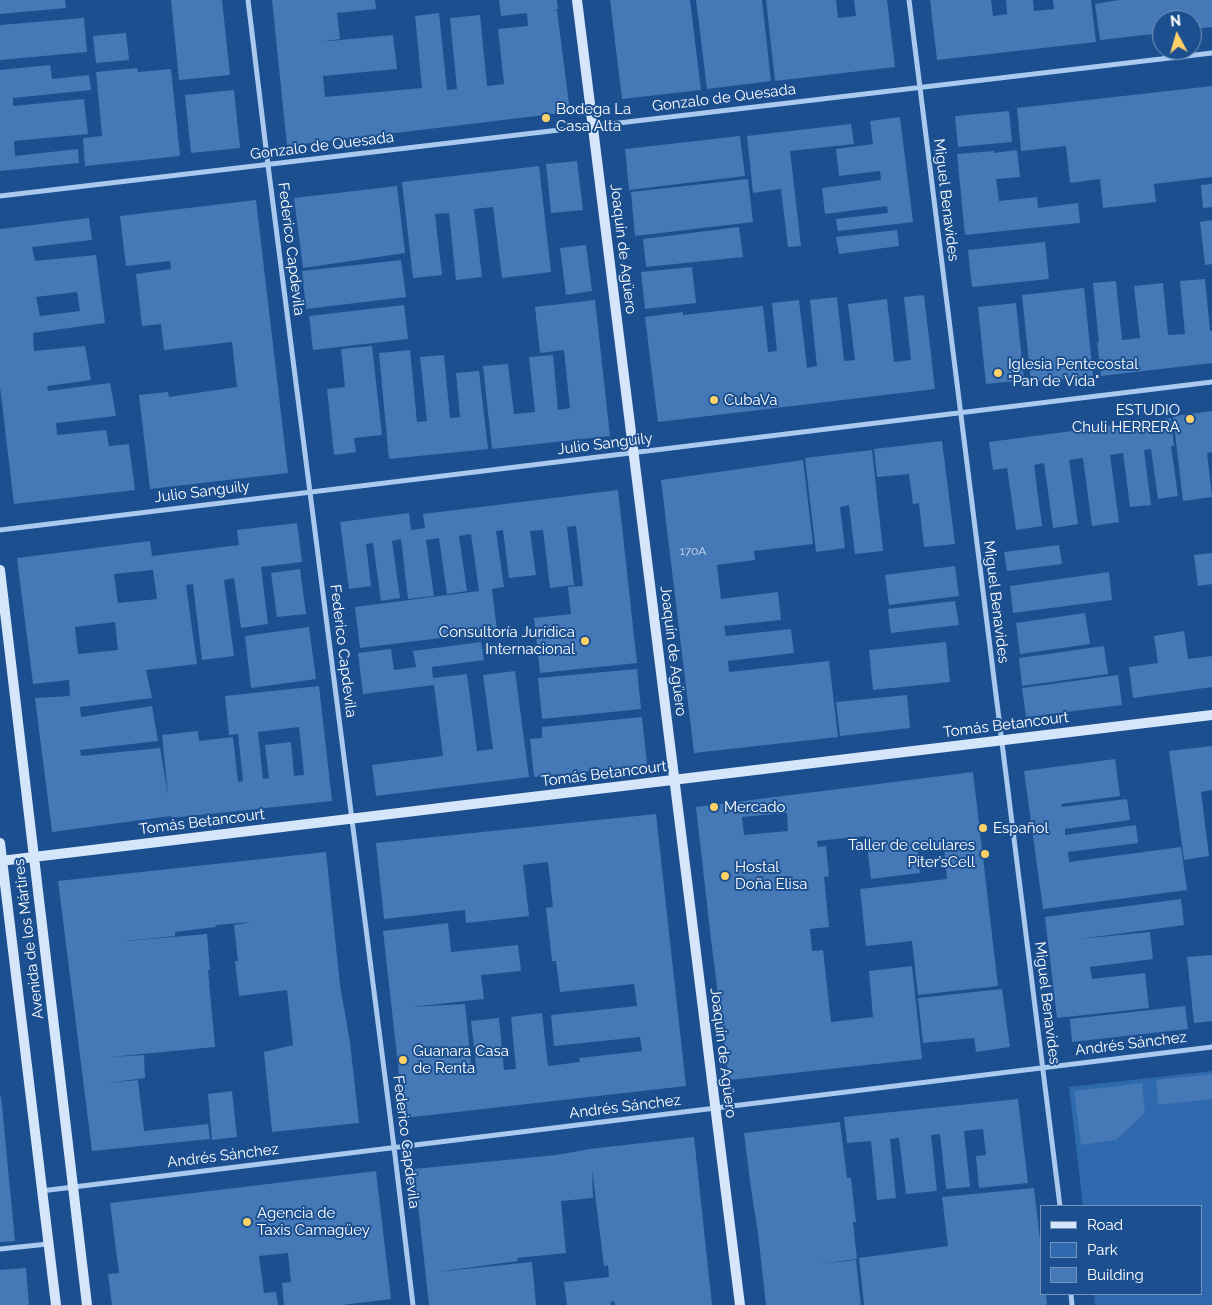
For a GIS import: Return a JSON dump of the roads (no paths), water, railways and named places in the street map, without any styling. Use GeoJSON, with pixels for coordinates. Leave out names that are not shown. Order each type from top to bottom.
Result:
{"type":"FeatureCollection","features":[{"type":"Feature","properties":{"kind":"street","name":"Federico Capdevila"},"geometry":{"type":"LineString","coordinates":[[248,0],[413,1305]]}},
{"type":"Feature","properties":{"kind":"street","name":"Joaquín de Agüero"},"geometry":{"type":"LineString","coordinates":[[578,0],[740,1305]]}},
{"type":"Feature","properties":{"kind":"street","name":"Miguel Benavides"},"geometry":{"type":"LineString","coordinates":[[909,0],[1060,1205]]}},
{"type":"Feature","properties":{"kind":"street","name":"Gonzalo de Quesada"},"geometry":{"type":"LineString","coordinates":[[0,196],[1212,53]]}},
{"type":"Feature","properties":{"kind":"street","name":"Julio Sanguily"},"geometry":{"type":"LineString","coordinates":[[0,530],[1212,382]]}},
{"type":"Feature","properties":{"kind":"street","name":"Avenida de los Mártires"},"geometry":{"type":"LineString","coordinates":[[0,570],[87,1305]]}},
{"type":"Feature","properties":{"kind":"street","name":"Tomás Betancourt"},"geometry":{"type":"LineString","coordinates":[[1,861],[1001,742],[1212,715]]}},
{"type":"Feature","properties":{"kind":"street","name":"Avenida de los Mártires"},"geometry":{"type":"LineString","coordinates":[[0,843],[56,1305]]}},
{"type":"Feature","properties":{"kind":"street","name":"Andrés Sánchez"},"geometry":{"type":"LineString","coordinates":[[41,1191],[1212,1047]]}},
{"type":"Feature","properties":{"kind":"street"},"geometry":{"type":"LineString","coordinates":[[0,1249],[48,1244]]}},
{"type":"Feature","properties":{"kind":"place","name":"Bodega La Casa Alta"},"geometry":{"type":"Point","coordinates":[546,118]}},
{"type":"Feature","properties":{"kind":"place","name":"Iglesia Pentecostal \"Pan de Vida\""},"geometry":{"type":"Point","coordinates":[998,373]}},
{"type":"Feature","properties":{"kind":"place","name":"CubaVa"},"geometry":{"type":"Point","coordinates":[714,400]}},
{"type":"Feature","properties":{"kind":"place","name":"ESTUDIO Chuli HERRERA"},"geometry":{"type":"Point","coordinates":[1190,419]}},
{"type":"Feature","properties":{"kind":"place","name":"Consultoría Jurídica Internacional"},"geometry":{"type":"Point","coordinates":[585,641]}},
{"type":"Feature","properties":{"kind":"place","name":"Mercado"},"geometry":{"type":"Point","coordinates":[714,807]}},
{"type":"Feature","properties":{"kind":"place","name":"Español"},"geometry":{"type":"Point","coordinates":[983,828]}},
{"type":"Feature","properties":{"kind":"place","name":"Taller de celulares Piter’sCell"},"geometry":{"type":"Point","coordinates":[985,854]}},
{"type":"Feature","properties":{"kind":"place","name":"Hostal Doña Elisa"},"geometry":{"type":"Point","coordinates":[725,876]}},
{"type":"Feature","properties":{"kind":"place","name":"Guanara Casa de Renta"},"geometry":{"type":"Point","coordinates":[403,1060]}},
{"type":"Feature","properties":{"kind":"place","name":"Agencia de Taxis Camagüey"},"geometry":{"type":"Point","coordinates":[247,1222]}}]}
